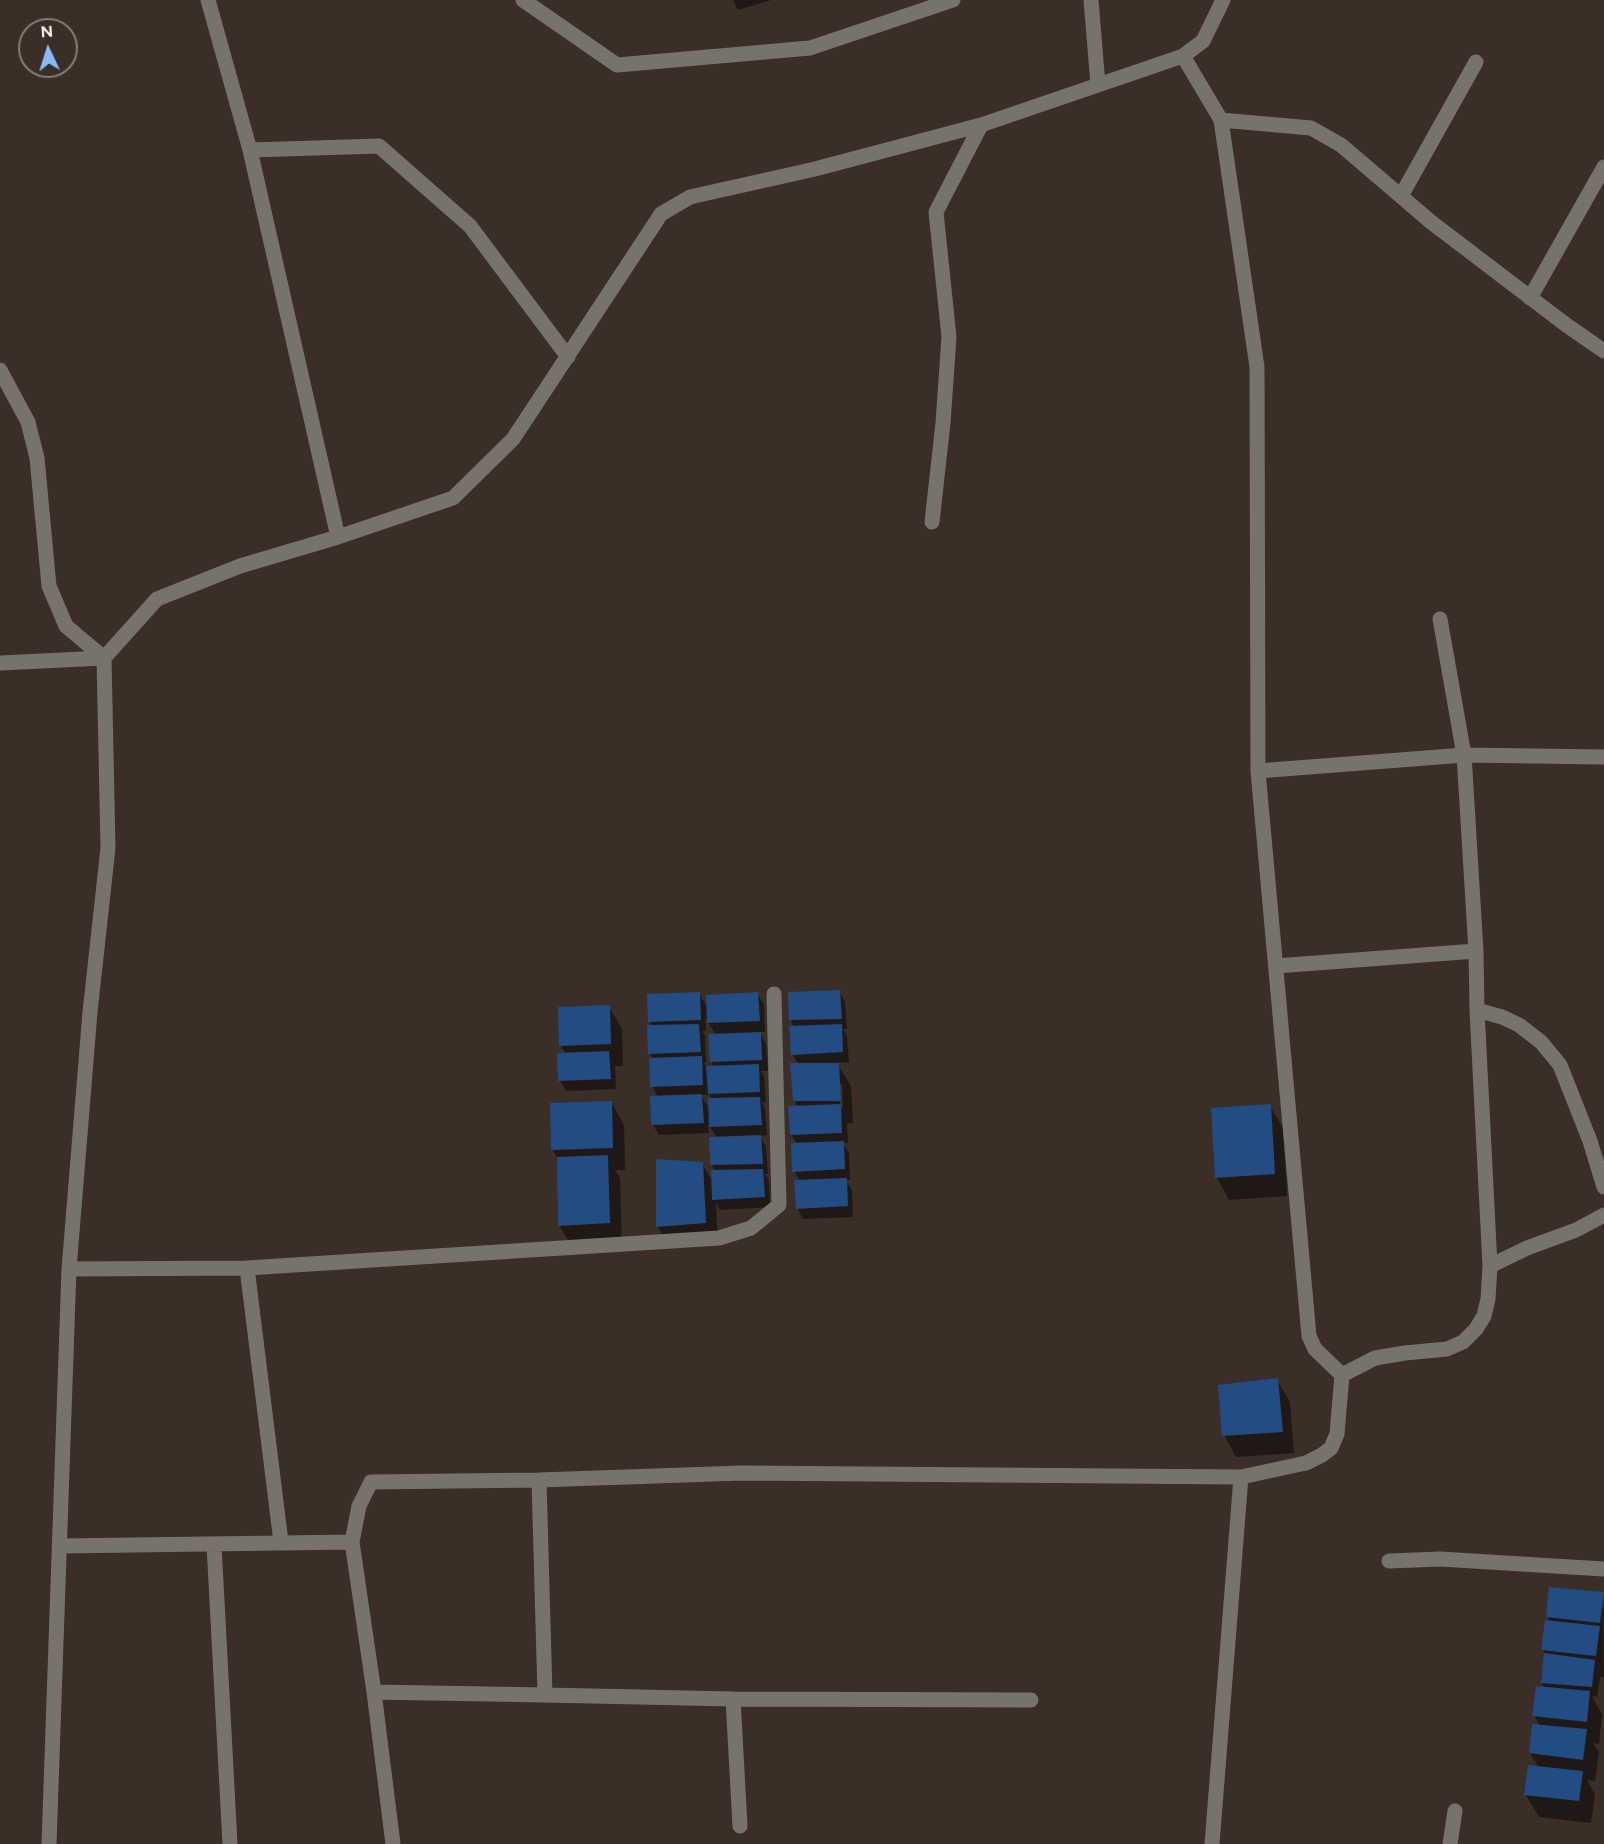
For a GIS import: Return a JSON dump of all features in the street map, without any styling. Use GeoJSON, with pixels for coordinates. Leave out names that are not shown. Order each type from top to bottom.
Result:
{"type":"FeatureCollection","features":[{"type":"Feature","properties":{"kind":"street"},"geometry":{"type":"LineString","coordinates":[[208,0],[250,150],[338,537]]}},
{"type":"Feature","properties":{"kind":"street"},"geometry":{"type":"LineString","coordinates":[[523,0],[617,65],[810,48],[953,0]]}},
{"type":"Feature","properties":{"kind":"street"},"geometry":{"type":"LineString","coordinates":[[1091,0],[1098,85]]}},
{"type":"Feature","properties":{"kind":"street"},"geometry":{"type":"LineString","coordinates":[[49,1844],[69,1269],[90,1012],[108,848],[104,658],[158,599],[240,566],[338,537],[453,498],[513,439],[661,214],[690,197],[815,169],[981,125],[1183,56],[1203,41],[1223,0]]}},
{"type":"Feature","properties":{"kind":"street"},"geometry":{"type":"LineString","coordinates":[[1183,56],[1221,120],[1257,367],[1258,771],[1309,1336],[1315,1349],[1342,1375]]}},
{"type":"Feature","properties":{"kind":"street"},"geometry":{"type":"LineString","coordinates":[[1401,196],[1476,62]]}},
{"type":"Feature","properties":{"kind":"street"},"geometry":{"type":"LineString","coordinates":[[1221,120],[1311,128],[1341,145],[1431,222],[1604,351]]}},
{"type":"Feature","properties":{"kind":"street"},"geometry":{"type":"LineString","coordinates":[[932,522],[943,423],[949,338],[936,212],[981,125]]}},
{"type":"Feature","properties":{"kind":"street"},"geometry":{"type":"LineString","coordinates":[[250,150],[379,146],[470,226],[568,357]]}},
{"type":"Feature","properties":{"kind":"street"},"geometry":{"type":"LineString","coordinates":[[1530,298],[1604,167]]}},
{"type":"Feature","properties":{"kind":"street"},"geometry":{"type":"LineString","coordinates":[[0,370],[28,422],[37,458],[49,586],[66,626],[104,658]]}},
{"type":"Feature","properties":{"kind":"street"},"geometry":{"type":"LineString","coordinates":[[1342,1375],[1375,1358],[1446,1349],[1463,1342],[1476,1329],[1484,1316],[1488,1299],[1490,1266],[1476,951],[1464,755],[1440,619]]}},
{"type":"Feature","properties":{"kind":"street"},"geometry":{"type":"LineString","coordinates":[[0,663],[104,658]]}},
{"type":"Feature","properties":{"kind":"street"},"geometry":{"type":"LineString","coordinates":[[1258,771],[1464,755],[1604,757]]}},
{"type":"Feature","properties":{"kind":"street"},"geometry":{"type":"LineString","coordinates":[[1276,966],[1476,951]]}},
{"type":"Feature","properties":{"kind":"street"},"geometry":{"type":"LineString","coordinates":[[69,1269],[247,1268],[718,1238],[751,1228],[779,1205],[774,994]]}},
{"type":"Feature","properties":{"kind":"street"},"geometry":{"type":"LineString","coordinates":[[1477,1010],[1502,1017],[1519,1025],[1541,1042],[1560,1065],[1590,1141],[1604,1187]]}},
{"type":"Feature","properties":{"kind":"street"},"geometry":{"type":"LineString","coordinates":[[1490,1266],[1527,1248],[1576,1230],[1604,1215]]}},
{"type":"Feature","properties":{"kind":"street"},"geometry":{"type":"LineString","coordinates":[[247,1268],[281,1542]]}},
{"type":"Feature","properties":{"kind":"street"},"geometry":{"type":"LineString","coordinates":[[393,1844],[352,1542],[359,1506],[371,1482],[539,1480],[741,1473],[1241,1478],[1306,1463],[1331,1448],[1337,1434],[1342,1375]]}},
{"type":"Feature","properties":{"kind":"street"},"geometry":{"type":"LineString","coordinates":[[1212,1844],[1241,1478]]}},
{"type":"Feature","properties":{"kind":"street"},"geometry":{"type":"LineString","coordinates":[[539,1480],[545,1695]]}},
{"type":"Feature","properties":{"kind":"street"},"geometry":{"type":"LineString","coordinates":[[61,1546],[352,1542]]}},
{"type":"Feature","properties":{"kind":"street"},"geometry":{"type":"LineString","coordinates":[[214,1545],[230,1844]]}},
{"type":"Feature","properties":{"kind":"street"},"geometry":{"type":"LineString","coordinates":[[1389,1561],[1440,1559],[1604,1569]]}},
{"type":"Feature","properties":{"kind":"street"},"geometry":{"type":"LineString","coordinates":[[374,1692],[733,1699],[1032,1700]]}},
{"type":"Feature","properties":{"kind":"street"},"geometry":{"type":"LineString","coordinates":[[733,1699],[740,1826]]}},
{"type":"Feature","properties":{"kind":"street"},"geometry":{"type":"LineString","coordinates":[[1450,1844],[1455,1811]]}},
{"type":"Feature","properties":{"kind":"building"},"geometry":{"type":"Polygon","coordinates":[[[840,990],[842,1019],[789,1020],[788,992],[840,990]]]}},
{"type":"Feature","properties":{"kind":"building"},"geometry":{"type":"Polygon","coordinates":[[[700,992],[701,1020],[648,1022],[647,994],[700,992]]]}},
{"type":"Feature","properties":{"kind":"building"},"geometry":{"type":"Polygon","coordinates":[[[758,992],[760,1021],[707,1023],[706,995],[758,992]]]}},
{"type":"Feature","properties":{"kind":"building"},"geometry":{"type":"Polygon","coordinates":[[[610,1005],[611,1044],[559,1046],[558,1007],[610,1005]]]}},
{"type":"Feature","properties":{"kind":"building"},"geometry":{"type":"Polygon","coordinates":[[[699,1024],[701,1052],[648,1054],[647,1025],[699,1024]]]}},
{"type":"Feature","properties":{"kind":"building"},"geometry":{"type":"Polygon","coordinates":[[[842,1024],[843,1052],[791,1055],[789,1026],[842,1024]]]}},
{"type":"Feature","properties":{"kind":"building"},"geometry":{"type":"Polygon","coordinates":[[[761,1032],[762,1060],[710,1062],[708,1034],[761,1032]]]}},
{"type":"Feature","properties":{"kind":"building"},"geometry":{"type":"Polygon","coordinates":[[[609,1051],[611,1079],[558,1081],[557,1053],[609,1051]]]}},
{"type":"Feature","properties":{"kind":"building"},"geometry":{"type":"Polygon","coordinates":[[[702,1056],[703,1085],[650,1087],[649,1058],[702,1056]]]}},
{"type":"Feature","properties":{"kind":"building"},"geometry":{"type":"Polygon","coordinates":[[[790,1063],[839,1063],[841,1101],[793,1101],[790,1063]]]}},
{"type":"Feature","properties":{"kind":"building"},"geometry":{"type":"Polygon","coordinates":[[[759,1064],[760,1092],[708,1094],[706,1066],[759,1064]]]}},
{"type":"Feature","properties":{"kind":"building"},"geometry":{"type":"Polygon","coordinates":[[[702,1094],[704,1123],[651,1125],[650,1096],[702,1094]]]}},
{"type":"Feature","properties":{"kind":"building"},"geometry":{"type":"Polygon","coordinates":[[[760,1097],[762,1125],[709,1127],[708,1098],[760,1097]]]}},
{"type":"Feature","properties":{"kind":"building"},"geometry":{"type":"Polygon","coordinates":[[[612,1101],[613,1148],[551,1150],[550,1103],[612,1101]]]}},
{"type":"Feature","properties":{"kind":"building"},"geometry":{"type":"Polygon","coordinates":[[[841,1104],[842,1133],[790,1135],[788,1106],[841,1104]]]}},
{"type":"Feature","properties":{"kind":"building"},"geometry":{"type":"Polygon","coordinates":[[[1271,1104],[1275,1174],[1215,1178],[1211,1108],[1271,1104]]]}},
{"type":"Feature","properties":{"kind":"building"},"geometry":{"type":"Polygon","coordinates":[[[761,1135],[763,1164],[710,1165],[709,1137],[761,1135]]]}},
{"type":"Feature","properties":{"kind":"building"},"geometry":{"type":"Polygon","coordinates":[[[844,1141],[845,1169],[792,1172],[791,1143],[844,1141]]]}},
{"type":"Feature","properties":{"kind":"building"},"geometry":{"type":"Polygon","coordinates":[[[608,1155],[610,1223],[558,1226],[557,1157],[608,1155]]]}},
{"type":"Feature","properties":{"kind":"building"},"geometry":{"type":"Polygon","coordinates":[[[656,1159],[703,1162],[706,1223],[656,1227],[656,1159]]]}},
{"type":"Feature","properties":{"kind":"building"},"geometry":{"type":"Polygon","coordinates":[[[763,1169],[765,1197],[712,1200],[711,1170],[763,1169]]]}},
{"type":"Feature","properties":{"kind":"building"},"geometry":{"type":"Polygon","coordinates":[[[847,1178],[848,1206],[796,1209],[794,1180],[847,1178]]]}},
{"type":"Feature","properties":{"kind":"building"},"geometry":{"type":"Polygon","coordinates":[[[1278,1378],[1283,1432],[1222,1436],[1218,1385],[1278,1378]]]}},
{"type":"Feature","properties":{"kind":"building"},"geometry":{"type":"Polygon","coordinates":[[[1549,1587],[1604,1592],[1600,1623],[1546,1617],[1549,1587]]]}},
{"type":"Feature","properties":{"kind":"building"},"geometry":{"type":"Polygon","coordinates":[[[1545,1620],[1600,1626],[1596,1656],[1541,1650],[1545,1620]]]}},
{"type":"Feature","properties":{"kind":"building"},"geometry":{"type":"Polygon","coordinates":[[[1544,1653],[1595,1660],[1592,1687],[1541,1683],[1544,1653]]]}},
{"type":"Feature","properties":{"kind":"building"},"geometry":{"type":"Polygon","coordinates":[[[1536,1686],[1590,1691],[1587,1722],[1532,1716],[1536,1686]]]}},
{"type":"Feature","properties":{"kind":"building"},"geometry":{"type":"Polygon","coordinates":[[[1532,1724],[1587,1729],[1583,1760],[1529,1753],[1532,1724]]]}},
{"type":"Feature","properties":{"kind":"building"},"geometry":{"type":"Polygon","coordinates":[[[1528,1765],[1583,1771],[1579,1801],[1524,1795],[1528,1765]]]}}]}
